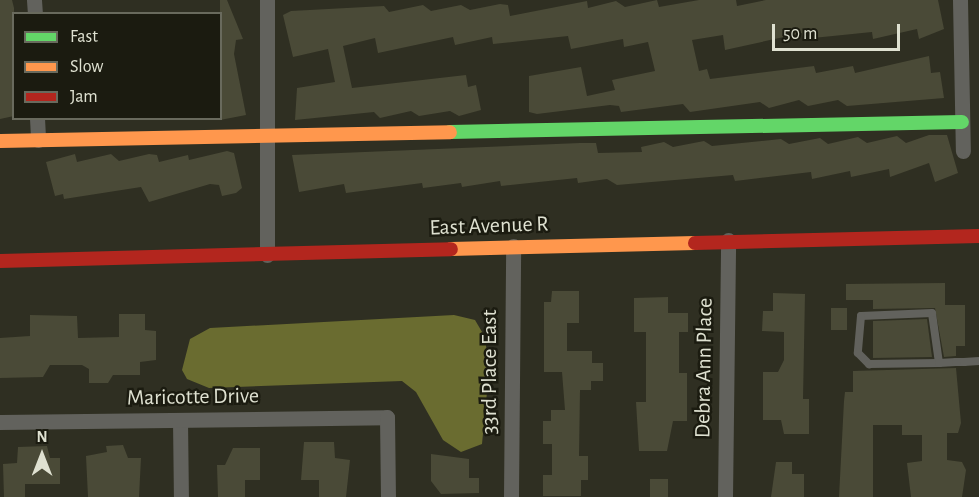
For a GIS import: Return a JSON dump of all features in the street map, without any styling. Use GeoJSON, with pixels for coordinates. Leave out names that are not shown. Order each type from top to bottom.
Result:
{"type":"FeatureCollection","features":[{"type":"Feature","properties":{"kind":"main road"},"geometry":{"type":"LineString","coordinates":[[0,141],[962,122]]}},
{"type":"Feature","properties":{"kind":"main road","name":"East Avenue R"},"geometry":{"type":"LineString","coordinates":[[0,261],[728,240],[979,236]]}},
{"type":"Feature","properties":{"kind":"street"},"geometry":{"type":"LineString","coordinates":[[267,0],[267,255]]}},
{"type":"Feature","properties":{"kind":"street"},"geometry":{"type":"LineString","coordinates":[[960,0],[963,151]]}},
{"type":"Feature","properties":{"kind":"street"},"geometry":{"type":"LineString","coordinates":[[38,120],[38,140]]}},
{"type":"Feature","properties":{"kind":"street","name":"Debra Ann Place"},"geometry":{"type":"LineString","coordinates":[[725,497],[728,240]]}},
{"type":"Feature","properties":{"kind":"street","name":"33rd Place East"},"geometry":{"type":"LineString","coordinates":[[512,497],[513,246]]}},
{"type":"Feature","properties":{"kind":"street","name":"Maricotte Drive"},"geometry":{"type":"LineString","coordinates":[[0,422],[387,417],[388,497]]}},
{"type":"Feature","properties":{"kind":"street"},"geometry":{"type":"LineString","coordinates":[[180,420],[181,497]]}},
{"type":"Feature","properties":{"kind":"lane"},"geometry":{"type":"LineString","coordinates":[[939,363],[932,313],[861,316],[862,361],[939,363],[979,361]]}},
{"type":"Feature","properties":{"kind":"shaded area"},"geometry":{"type":"Polygon","coordinates":[[[454,315],[475,320],[485,337],[489,371],[482,444],[461,452],[443,440],[416,392],[402,381],[209,388],[187,379],[182,370],[190,339],[210,328],[454,315]]]}},
{"type":"Feature","properties":{"kind":"building"},"geometry":{"type":"Polygon","coordinates":[[[0,0],[12,0],[14,12],[12,12],[12,116],[0,119],[0,0]]]}},
{"type":"Feature","properties":{"kind":"building"},"geometry":{"type":"Polygon","coordinates":[[[220,0],[227,0],[243,39],[236,40],[234,54],[246,115],[222,120],[222,12],[220,12],[220,0]]]}},
{"type":"Feature","properties":{"kind":"building"},"geometry":{"type":"Polygon","coordinates":[[[657,0],[659,7],[699,0],[736,0],[737,6],[766,0],[938,0],[944,29],[919,39],[917,29],[873,39],[872,32],[803,39],[802,33],[725,50],[723,35],[692,40],[699,71],[707,69],[710,79],[814,66],[816,73],[853,66],[855,73],[929,56],[931,73],[940,72],[944,98],[847,106],[838,100],[808,106],[799,100],[769,108],[760,102],[690,112],[683,104],[621,112],[619,106],[610,105],[537,114],[529,112],[529,76],[581,67],[587,96],[615,90],[612,80],[655,71],[648,42],[624,47],[623,39],[571,49],[568,36],[493,44],[492,37],[455,45],[453,37],[378,53],[375,38],[343,46],[352,88],[466,75],[468,87],[476,85],[481,110],[459,116],[450,111],[419,116],[411,111],[380,118],[374,112],[295,120],[297,88],[335,82],[328,49],[293,57],[283,15],[291,11],[384,6],[389,12],[423,5],[431,11],[461,5],[470,10],[500,4],[508,5],[510,16],[587,1],[588,8],[616,1],[625,7],[657,0]]]}},
{"type":"Feature","properties":{"kind":"building"},"geometry":{"type":"Polygon","coordinates":[[[929,135],[947,135],[958,173],[935,182],[929,163],[890,177],[889,169],[851,177],[850,171],[812,179],[811,172],[735,181],[733,175],[617,185],[607,179],[578,183],[577,178],[501,186],[500,181],[462,187],[461,183],[423,188],[422,183],[346,193],[344,184],[299,192],[292,155],[580,143],[596,143],[598,153],[642,152],[641,147],[664,142],[673,147],[704,141],[712,146],[781,139],[789,144],[820,138],[828,144],[858,137],[867,143],[897,136],[906,143],[929,135]]]}},
{"type":"Feature","properties":{"kind":"building"},"geometry":{"type":"Polygon","coordinates":[[[227,151],[234,153],[242,188],[236,193],[222,196],[219,185],[210,184],[149,202],[141,187],[64,199],[63,194],[55,196],[46,162],[75,154],[77,162],[111,154],[119,161],[149,154],[157,155],[159,162],[188,155],[189,160],[227,151]]]}},
{"type":"Feature","properties":{"kind":"building"},"geometry":{"type":"Polygon","coordinates":[[[945,283],[945,305],[965,305],[965,346],[956,346],[956,356],[944,357],[935,308],[873,309],[873,300],[846,300],[846,284],[945,283]]]}},
{"type":"Feature","properties":{"kind":"building"},"geometry":{"type":"Polygon","coordinates":[[[552,291],[579,291],[579,323],[567,323],[567,351],[592,351],[592,363],[603,363],[603,381],[591,381],[591,390],[580,390],[579,456],[588,456],[588,480],[581,480],[581,496],[543,496],[543,475],[552,475],[552,444],[543,444],[543,421],[551,421],[551,410],[565,410],[562,372],[544,372],[544,302],[551,302],[552,291]]]}},
{"type":"Feature","properties":{"kind":"building"},"geometry":{"type":"Polygon","coordinates":[[[773,293],[805,294],[803,399],[809,399],[809,434],[784,434],[781,420],[763,420],[763,372],[778,372],[784,360],[784,332],[762,331],[763,311],[773,311],[773,293]]]}},
{"type":"Feature","properties":{"kind":"building"},"geometry":{"type":"Polygon","coordinates":[[[668,297],[668,313],[688,313],[688,332],[679,332],[679,373],[687,373],[687,421],[673,421],[667,451],[639,451],[636,402],[646,402],[646,332],[634,332],[634,298],[668,297]]]}},
{"type":"Feature","properties":{"kind":"building"},"geometry":{"type":"Polygon","coordinates":[[[831,308],[847,308],[847,330],[831,330],[831,308]]]}},
{"type":"Feature","properties":{"kind":"building"},"geometry":{"type":"Polygon","coordinates":[[[119,314],[145,314],[145,330],[156,331],[156,360],[140,362],[140,375],[113,375],[108,383],[89,383],[89,369],[82,365],[50,365],[43,377],[0,378],[0,338],[30,336],[30,315],[77,316],[78,338],[119,337],[119,314]]]}},
{"type":"Feature","properties":{"kind":"building"},"geometry":{"type":"Polygon","coordinates":[[[927,319],[932,357],[873,358],[873,321],[927,319]]]}},
{"type":"Feature","properties":{"kind":"building"},"geometry":{"type":"Polygon","coordinates":[[[956,368],[961,423],[958,433],[947,433],[947,460],[962,462],[966,470],[962,497],[911,497],[907,463],[922,461],[922,435],[902,435],[902,425],[873,425],[873,497],[839,497],[845,392],[853,392],[853,371],[956,368]]]}},
{"type":"Feature","properties":{"kind":"building"},"geometry":{"type":"Polygon","coordinates":[[[304,442],[334,442],[335,458],[350,460],[346,497],[319,497],[319,480],[301,480],[304,442]]]}},
{"type":"Feature","properties":{"kind":"building"},"geometry":{"type":"Polygon","coordinates":[[[123,445],[128,458],[141,458],[139,497],[88,497],[86,456],[107,452],[106,446],[123,445]]]}},
{"type":"Feature","properties":{"kind":"building"},"geometry":{"type":"Polygon","coordinates":[[[47,446],[50,458],[60,458],[60,484],[25,484],[25,497],[4,497],[3,464],[17,463],[18,447],[47,446]]]}},
{"type":"Feature","properties":{"kind":"building"},"geometry":{"type":"Polygon","coordinates":[[[233,448],[260,448],[260,480],[245,480],[245,497],[218,497],[217,465],[225,465],[233,448]]]}},
{"type":"Feature","properties":{"kind":"building"},"geometry":{"type":"Polygon","coordinates":[[[431,454],[469,459],[469,478],[479,478],[479,493],[441,494],[431,481],[431,454]]]}},
{"type":"Feature","properties":{"kind":"building"},"geometry":{"type":"Polygon","coordinates":[[[776,462],[792,462],[792,474],[804,474],[804,497],[771,497],[776,462]]]}},
{"type":"Feature","properties":{"kind":"building"},"geometry":{"type":"Polygon","coordinates":[[[650,479],[668,479],[668,497],[650,497],[650,479]]]}},
{"type":"Feature","properties":{"kind":"traffic: fast"},"geometry":{"type":"LineString","coordinates":[[450,132],[962,122]]}},
{"type":"Feature","properties":{"kind":"traffic: slow"},"geometry":{"type":"LineString","coordinates":[[0,141],[450,132]]}},
{"type":"Feature","properties":{"kind":"traffic: slow"},"geometry":{"type":"LineString","coordinates":[[451,249],[695,243]]}},
{"type":"Feature","properties":{"kind":"traffic: jam"},"geometry":{"type":"LineString","coordinates":[[695,243],[979,236]]}},
{"type":"Feature","properties":{"kind":"traffic: jam"},"geometry":{"type":"LineString","coordinates":[[0,261],[451,249]]}}]}
